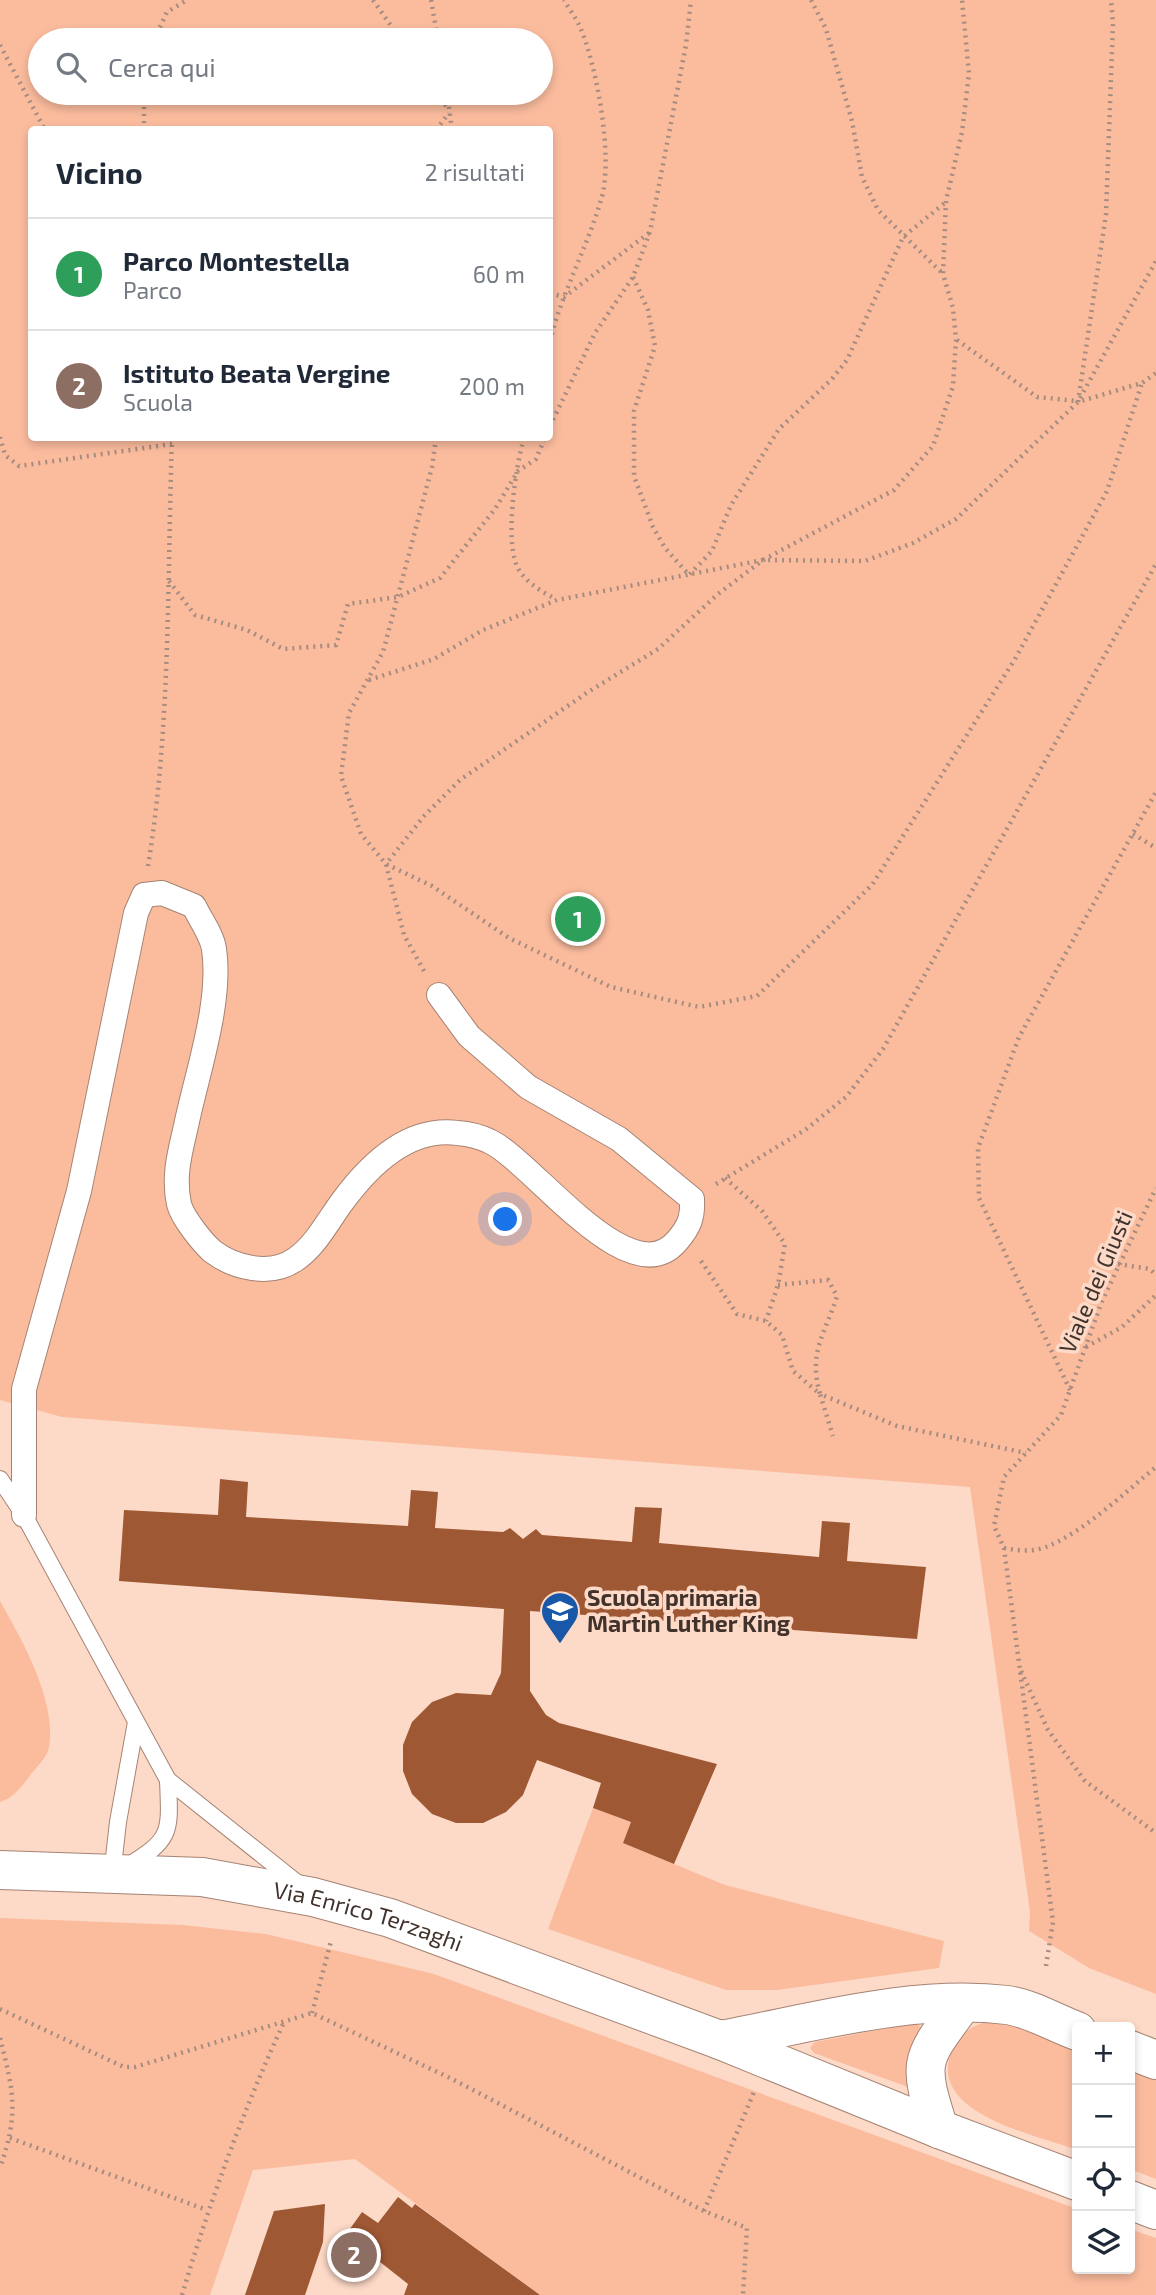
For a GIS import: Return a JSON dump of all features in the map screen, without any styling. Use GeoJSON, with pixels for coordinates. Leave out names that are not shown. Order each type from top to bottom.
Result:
{"type":"FeatureCollection","features":[{"type":"Feature","properties":{"kind":"street"},"geometry":{"type":"LineString","coordinates":[[24,1515],[24,1390],[79,1191],[136,913],[144,895],[162,893],[194,906],[214,948],[212,1018],[175,1173],[179,1207],[211,1250],[240,1268],[265,1268],[295,1261],[321,1233],[343,1200],[373,1168],[395,1148],[424,1132],[458,1132],[489,1141],[525,1167],[618,1248],[632,1254],[653,1256],[671,1248],[693,1217],[692,1199],[619,1139],[528,1087],[469,1036],[439,995]]}},
{"type":"Feature","properties":{"kind":"street","name":"Via Enrico Terzaghi"},"geometry":{"type":"LineString","coordinates":[[0,1870],[202,1877],[313,1896],[402,1922],[720,2040],[939,2129],[1072,2179]]}},
{"type":"Feature","properties":{"kind":"street"},"geometry":{"type":"LineString","coordinates":[[939,2129],[924,2082],[927,2052],[962,2004]]}},
{"type":"Feature","properties":{"kind":"street"},"geometry":{"type":"LineString","coordinates":[[720,2040],[894,2007],[962,2004],[1009,2006],[1072,2029]]}},
{"type":"Feature","properties":{"kind":"street"},"geometry":{"type":"LineString","coordinates":[[1135,2052],[1156,2060]]}},
{"type":"Feature","properties":{"kind":"street"},"geometry":{"type":"LineString","coordinates":[[1135,2202],[1156,2210]]}},
{"type":"Feature","properties":{"kind":"lane"},"geometry":{"type":"LineString","coordinates":[[0,1479],[24,1515],[168,1780],[313,1896]]}},
{"type":"Feature","properties":{"kind":"lane"},"geometry":{"type":"LineString","coordinates":[[112,1875],[136,1722]]}},
{"type":"Feature","properties":{"kind":"lane"},"geometry":{"type":"LineString","coordinates":[[112,1875],[157,1848],[170,1824],[168,1780]]}},
{"type":"Feature","properties":{"kind":"path"},"geometry":{"type":"LineString","coordinates":[[160,28],[167,12],[187,0]]}},
{"type":"Feature","properties":{"kind":"path"},"geometry":{"type":"LineString","coordinates":[[373,0],[393,28]]}},
{"type":"Feature","properties":{"kind":"path"},"geometry":{"type":"LineString","coordinates":[[431,0],[436,28]]}},
{"type":"Feature","properties":{"kind":"path"},"geometry":{"type":"LineString","coordinates":[[553,332],[603,198],[607,165],[590,65],[580,28],[564,0]]}},
{"type":"Feature","properties":{"kind":"path"},"geometry":{"type":"LineString","coordinates":[[553,420],[595,333],[633,277],[650,232],[683,58],[691,0]]}},
{"type":"Feature","properties":{"kind":"path"},"geometry":{"type":"LineString","coordinates":[[811,0],[829,42],[852,121],[862,177],[878,210],[943,274]]}},
{"type":"Feature","properties":{"kind":"path"},"geometry":{"type":"LineString","coordinates":[[386,864],[424,816],[460,780],[588,692],[658,649],[718,594],[763,560],[894,490],[933,446],[953,386],[956,340],[953,308],[943,274],[946,201],[962,132],[969,74],[962,0]]}},
{"type":"Feature","properties":{"kind":"path"},"geometry":{"type":"LineString","coordinates":[[1078,401],[1105,214],[1113,24],[1111,0]]}},
{"type":"Feature","properties":{"kind":"path"},"geometry":{"type":"LineString","coordinates":[[0,45],[28,98]]}},
{"type":"Feature","properties":{"kind":"path"},"geometry":{"type":"LineString","coordinates":[[32,105],[43,126]]}},
{"type":"Feature","properties":{"kind":"path"},"geometry":{"type":"LineString","coordinates":[[144,105],[144,126]]}},
{"type":"Feature","properties":{"kind":"path"},"geometry":{"type":"LineString","coordinates":[[445,105],[450,112]]}},
{"type":"Feature","properties":{"kind":"path"},"geometry":{"type":"LineString","coordinates":[[449,105],[452,126]]}},
{"type":"Feature","properties":{"kind":"path"},"geometry":{"type":"LineString","coordinates":[[439,126],[450,112]]}},
{"type":"Feature","properties":{"kind":"path"},"geometry":{"type":"LineString","coordinates":[[689,575],[712,551],[731,505],[779,429],[832,379],[847,360],[903,237],[946,201]]}},
{"type":"Feature","properties":{"kind":"path"},"geometry":{"type":"LineString","coordinates":[[564,297],[650,232]]}},
{"type":"Feature","properties":{"kind":"path"},"geometry":{"type":"LineString","coordinates":[[368,680],[434,659],[483,630],[557,600],[763,560],[865,561],[913,542],[956,519],[1078,401],[1156,261]]}},
{"type":"Feature","properties":{"kind":"path"},"geometry":{"type":"LineString","coordinates":[[633,277],[648,310],[655,346],[634,411],[635,476],[653,527],[665,548],[689,575]]}},
{"type":"Feature","properties":{"kind":"path"},"geometry":{"type":"LineString","coordinates":[[553,294],[564,297]]}},
{"type":"Feature","properties":{"kind":"path"},"geometry":{"type":"LineString","coordinates":[[956,340],[1037,397],[1078,401],[1142,383],[1156,373]]}},
{"type":"Feature","properties":{"kind":"path"},"geometry":{"type":"LineString","coordinates":[[436,441],[432,467],[383,652],[349,713],[341,776],[361,834],[386,864],[432,886],[509,938],[611,987],[699,1007],[757,996],[872,885],[1015,659],[1107,491],[1142,383]]}},
{"type":"Feature","properties":{"kind":"path"},"geometry":{"type":"LineString","coordinates":[[0,438],[5,454],[19,466],[172,444],[168,634],[155,822],[144,895]]}},
{"type":"Feature","properties":{"kind":"path"},"geometry":{"type":"LineString","coordinates":[[523,441],[518,471],[512,547],[519,572],[541,591],[557,600]]}},
{"type":"Feature","properties":{"kind":"path"},"geometry":{"type":"LineString","coordinates":[[169,581],[195,615],[247,630],[283,649],[336,645],[348,604],[398,597],[440,578],[495,509],[518,471],[536,459],[544,441]]}},
{"type":"Feature","properties":{"kind":"path"},"geometry":{"type":"LineString","coordinates":[[766,1321],[778,1284],[785,1244],[762,1210],[726,1178],[805,1130],[846,1097],[883,1049],[1156,564]]}},
{"type":"Feature","properties":{"kind":"path"},"geometry":{"type":"LineString","coordinates":[[1071,1391],[979,1198],[978,1148],[1019,1037],[1156,792]]}},
{"type":"Feature","properties":{"kind":"path"},"geometry":{"type":"LineString","coordinates":[[1133,834],[1156,848]]}},
{"type":"Feature","properties":{"kind":"path"},"geometry":{"type":"LineString","coordinates":[[386,864],[404,935],[439,995]]}},
{"type":"Feature","properties":{"kind":"path","name":"Viale dei Giusti"},"geometry":{"type":"LineString","coordinates":[[1046,1966],[1054,1922],[1004,1548],[994,1526],[996,1504],[1004,1478],[1061,1415],[1118,1264],[1156,1188]]}},
{"type":"Feature","properties":{"kind":"path"},"geometry":{"type":"LineString","coordinates":[[671,1248],[703,1262],[737,1314],[766,1321],[782,1335],[793,1371],[820,1394],[897,1426],[1026,1453]]}},
{"type":"Feature","properties":{"kind":"path"},"geometry":{"type":"LineString","coordinates":[[1118,1264],[1150,1269],[1156,1275]]}},
{"type":"Feature","properties":{"kind":"path"},"geometry":{"type":"LineString","coordinates":[[778,1284],[828,1280],[837,1296],[814,1356],[814,1371],[833,1436]]}},
{"type":"Feature","properties":{"kind":"path"},"geometry":{"type":"LineString","coordinates":[[1085,1348],[1122,1326],[1156,1295]]}},
{"type":"Feature","properties":{"kind":"path"},"geometry":{"type":"LineString","coordinates":[[1004,1548],[1024,1552],[1046,1547],[1092,1518],[1156,1467]]}},
{"type":"Feature","properties":{"kind":"path"},"geometry":{"type":"LineString","coordinates":[[1018,1664],[1048,1730],[1086,1781],[1156,1833]]}},
{"type":"Feature","properties":{"kind":"path"},"geometry":{"type":"LineString","coordinates":[[312,2012],[331,1941]]}},
{"type":"Feature","properties":{"kind":"path"},"geometry":{"type":"LineString","coordinates":[[0,2009],[124,2067],[135,2067],[312,2012],[450,2078],[704,2211],[747,2228],[743,2295]]}},
{"type":"Feature","properties":{"kind":"path"},"geometry":{"type":"LineString","coordinates":[[181,2295],[207,2210],[255,2084],[285,2021]]}},
{"type":"Feature","properties":{"kind":"path"},"geometry":{"type":"LineString","coordinates":[[0,2038],[15,2095],[10,2138],[2,2155],[0,2168]]}},
{"type":"Feature","properties":{"kind":"path"},"geometry":{"type":"LineString","coordinates":[[704,2211],[768,2059]]}},
{"type":"Feature","properties":{"kind":"path"},"geometry":{"type":"LineString","coordinates":[[10,2138],[207,2210]]}},
{"type":"Feature","properties":{"kind":"shaded area"},"geometry":{"type":"Polygon","coordinates":[[[0,0],[1156,0],[1156,1994],[1089,1968],[1029,1931],[1030,1912],[970,1487],[62,1417],[0,1400],[0,0]]]}},
{"type":"Feature","properties":{"kind":"shaded area"},"geometry":{"type":"Polygon","coordinates":[[[0,1601],[36,1671],[48,1710],[50,1729],[49,1747],[44,1758],[18,1791],[0,1802],[0,1601]]]}},
{"type":"Feature","properties":{"kind":"shaded area"},"geometry":{"type":"Polygon","coordinates":[[[593,1808],[631,1822],[623,1843],[725,1885],[944,1941],[939,1968],[777,1990],[726,1990],[548,1929],[593,1808]]]}},
{"type":"Feature","properties":{"kind":"shaded area"},"geometry":{"type":"Polygon","coordinates":[[[0,1918],[183,1925],[266,1934],[434,1974],[1072,2207],[1072,2274],[1135,2274],[1135,2231],[1156,2238],[1156,2295],[540,2295],[355,2159],[253,2170],[210,2295],[0,2295],[0,1918]]]}},
{"type":"Feature","properties":{"kind":"shaded area"},"geometry":{"type":"Polygon","coordinates":[[[996,2020],[1072,2044],[1072,2148],[990,2119],[970,2107],[955,2092],[948,2074],[951,2053],[963,2034],[981,2023],[996,2020]]]}},
{"type":"Feature","properties":{"kind":"shaded area"},"geometry":{"type":"Polygon","coordinates":[[[914,2023],[922,2027],[908,2087],[814,2053],[810,2048],[815,2042],[914,2023]]]}},
{"type":"Feature","properties":{"kind":"shaded area"},"geometry":{"type":"Polygon","coordinates":[[[1135,2067],[1156,2075],[1156,2179],[1135,2171],[1135,2067]]]}},
{"type":"Feature","properties":{"kind":"building"},"geometry":{"type":"Polygon","coordinates":[[[220,1479],[248,1482],[246,1517],[408,1526],[411,1490],[438,1492],[435,1528],[503,1532],[510,1528],[523,1539],[536,1529],[542,1535],[632,1542],[635,1507],[662,1508],[659,1543],[819,1557],[822,1521],[850,1523],[847,1561],[926,1567],[917,1639],[530,1611],[530,1691],[546,1715],[559,1723],[717,1764],[674,1864],[623,1843],[631,1822],[593,1808],[601,1783],[537,1760],[523,1795],[506,1812],[483,1823],[456,1823],[432,1814],[412,1794],[403,1771],[403,1745],[412,1722],[432,1702],[456,1693],[491,1695],[501,1673],[504,1609],[119,1581],[124,1510],[218,1515],[220,1479]]]}},
{"type":"Feature","properties":{"kind":"building"},"geometry":{"type":"Polygon","coordinates":[[[398,2197],[412,2208],[415,2204],[540,2295],[404,2295],[408,2284],[375,2258],[377,2254],[347,2233],[362,2212],[378,2223],[398,2197]]]}},
{"type":"Feature","properties":{"kind":"building"},"geometry":{"type":"Polygon","coordinates":[[[325,2204],[323,2242],[305,2295],[245,2295],[274,2211],[325,2204]]]}},
{"type":"Feature","properties":{"kind":"place","name":"Parco Montestella"},"geometry":{"type":"Point","coordinates":[578,919]}},
{"type":"Feature","properties":{"kind":"place","name":"Scuola primaria Martin Luther King"},"geometry":{"type":"Point","coordinates":[560,1645]}},
{"type":"Feature","properties":{"kind":"place","name":"Istituto Beata Vergine"},"geometry":{"type":"Point","coordinates":[354,2255]}}]}
